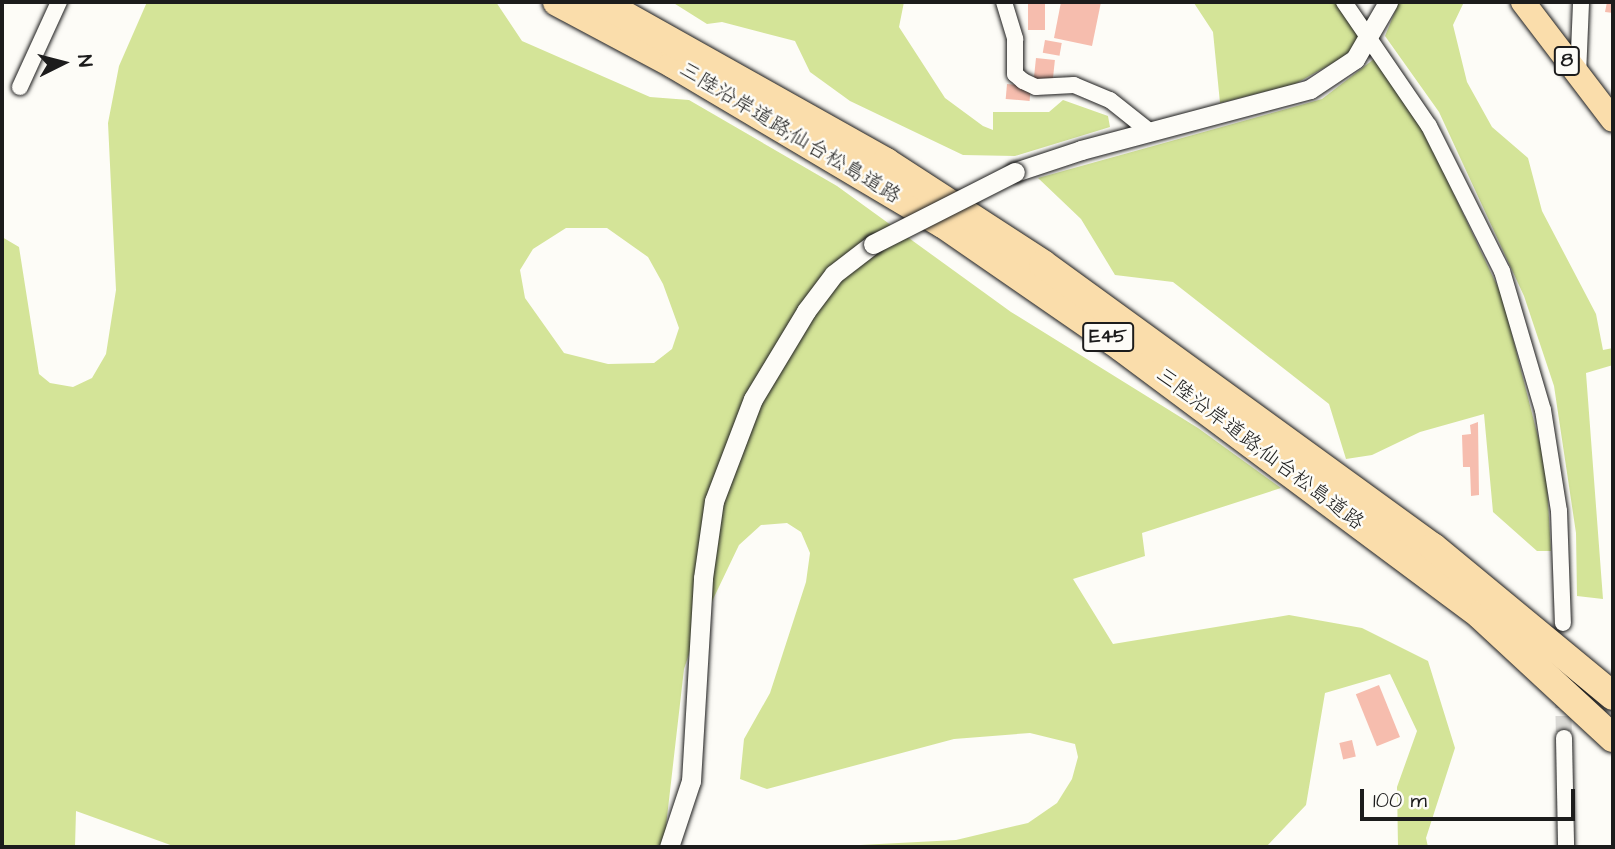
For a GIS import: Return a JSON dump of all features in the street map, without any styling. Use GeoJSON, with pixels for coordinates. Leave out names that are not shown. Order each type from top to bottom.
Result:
{"type":"FeatureCollection","features":[{"type":"Feature","properties":{"kind":"highway","name":"三陸沿岸道路;仙台松島道路"},"geometry":{"type":"LineString","coordinates":[[556,2],[673,64],[943,224],[1099,331],[1469,607],[1613,738]]}},
{"type":"Feature","properties":{"kind":"highway","name":"三陸沿岸道路;仙台松島道路"},"geometry":{"type":"LineString","coordinates":[[601,2],[886,162],[1043,264],[1433,547],[1613,696]]}},
{"type":"Feature","properties":{"kind":"highway"},"geometry":{"type":"LineString","coordinates":[[1584,711],[1613,748]]}},
{"type":"Feature","properties":{"kind":"main road","name":"8"},"geometry":{"type":"LineString","coordinates":[[1523,2],[1613,120]]}},
{"type":"Feature","properties":{"kind":"street"},"geometry":{"type":"LineString","coordinates":[[20,87],[59,2]]}},
{"type":"Feature","properties":{"kind":"street"},"geometry":{"type":"LineString","coordinates":[[1004,2],[1015,39],[1015,74],[1036,87],[1074,85],[1110,100],[1149,131]]}},
{"type":"Feature","properties":{"kind":"street"},"geometry":{"type":"LineString","coordinates":[[1344,2],[1429,126],[1502,271],[1525,339],[1543,410],[1559,511],[1563,623]]}},
{"type":"Feature","properties":{"kind":"street"},"geometry":{"type":"LineString","coordinates":[[669,847],[691,781],[703,578],[714,501],[753,399],[806,311],[834,274],[873,244],[1015,172],[1149,131],[1310,89],[1355,59],[1388,2]]}},
{"type":"Feature","properties":{"kind":"street"},"geometry":{"type":"LineString","coordinates":[[1578,75],[1581,2]]}},
{"type":"Feature","properties":{"kind":"street"},"geometry":{"type":"LineString","coordinates":[[1564,738],[1566,847]]}},
{"type":"Feature","properties":{"kind":"green space"},"geometry":{"type":"Polygon","coordinates":[[[147,2],[496,2],[522,41],[650,97],[689,100],[837,186],[1011,312],[1198,428],[1281,488],[1142,533],[1145,556],[1073,579],[1113,644],[1289,615],[1362,628],[1428,661],[1455,748],[1426,838],[1428,847],[1398,847],[1397,787],[1417,731],[1390,674],[1325,693],[1306,805],[1266,847],[822,847],[956,840],[1028,823],[1057,803],[1072,779],[1078,757],[1075,744],[1030,733],[954,739],[767,789],[740,779],[744,739],[770,693],[806,582],[810,553],[801,532],[787,523],[761,525],[739,545],[694,639],[684,669],[666,826],[669,847],[176,847],[76,811],[75,847],[2,847],[2,237],[19,247],[39,374],[50,383],[73,387],[92,378],[106,354],[116,290],[108,123],[119,66],[147,2]],[[566,228],[533,249],[520,270],[525,298],[564,353],[608,364],[654,363],[672,349],[679,328],[663,284],[648,257],[607,228],[566,228]]]}},
{"type":"Feature","properties":{"kind":"green space"},"geometry":{"type":"Polygon","coordinates":[[[672,2],[904,2],[899,27],[945,98],[983,126],[993,130],[993,112],[1049,112],[1063,100],[1108,116],[1110,127],[1015,156],[963,155],[850,101],[810,72],[795,41],[722,22],[707,24],[672,2]]]}},
{"type":"Feature","properties":{"kind":"green space"},"geometry":{"type":"Polygon","coordinates":[[[1187,2],[1336,2],[1359,33],[1355,47],[1340,59],[1295,84],[1220,103],[1213,32],[1194,3],[1187,2]]]}},
{"type":"Feature","properties":{"kind":"green space"},"geometry":{"type":"Polygon","coordinates":[[[1399,2],[1464,2],[1453,25],[1467,82],[1492,127],[1528,158],[1542,211],[1596,314],[1603,350],[1613,348],[1613,365],[1586,373],[1603,599],[1577,596],[1576,533],[1554,386],[1524,296],[1439,112],[1385,36],[1399,2]]]}},
{"type":"Feature","properties":{"kind":"green space"},"geometry":{"type":"Polygon","coordinates":[[[1374,59],[1425,133],[1502,296],[1546,468],[1551,551],[1537,551],[1493,512],[1484,414],[1420,432],[1372,455],[1346,459],[1329,404],[1173,282],[1115,275],[1081,219],[1038,178],[1322,99],[1374,59]]]}},
{"type":"Feature","properties":{"kind":"building"},"geometry":{"type":"Polygon","coordinates":[[[1028,2],[1045,2],[1045,30],[1028,30],[1028,2]]]}},
{"type":"Feature","properties":{"kind":"building"},"geometry":{"type":"Polygon","coordinates":[[[1061,2],[1101,2],[1092,46],[1054,38],[1061,2]]]}},
{"type":"Feature","properties":{"kind":"building"},"geometry":{"type":"Polygon","coordinates":[[[1607,2],[1613,2],[1613,13],[1605,12],[1607,2]]]}},
{"type":"Feature","properties":{"kind":"building"},"geometry":{"type":"Polygon","coordinates":[[[1045,40],[1062,43],[1059,56],[1043,53],[1045,40]]]}},
{"type":"Feature","properties":{"kind":"building"},"geometry":{"type":"Polygon","coordinates":[[[1036,58],[1055,60],[1053,81],[1034,79],[1036,58]]]}},
{"type":"Feature","properties":{"kind":"building"},"geometry":{"type":"Polygon","coordinates":[[[1007,84],[1031,86],[1030,101],[1006,99],[1007,84]]]}},
{"type":"Feature","properties":{"kind":"building"},"geometry":{"type":"Polygon","coordinates":[[[1478,422],[1479,495],[1471,496],[1470,467],[1463,467],[1462,435],[1471,434],[1470,425],[1478,422]]]}},
{"type":"Feature","properties":{"kind":"building"},"geometry":{"type":"Polygon","coordinates":[[[1379,685],[1400,737],[1377,746],[1356,694],[1379,685]]]}},
{"type":"Feature","properties":{"kind":"building"},"geometry":{"type":"Polygon","coordinates":[[[1352,740],[1356,757],[1343,759],[1339,743],[1352,740]]]}},
{"type":"Feature","properties":{"kind":"tunnel"},"geometry":{"type":"LineString","coordinates":[[1563,692],[1564,738]]}}]}
